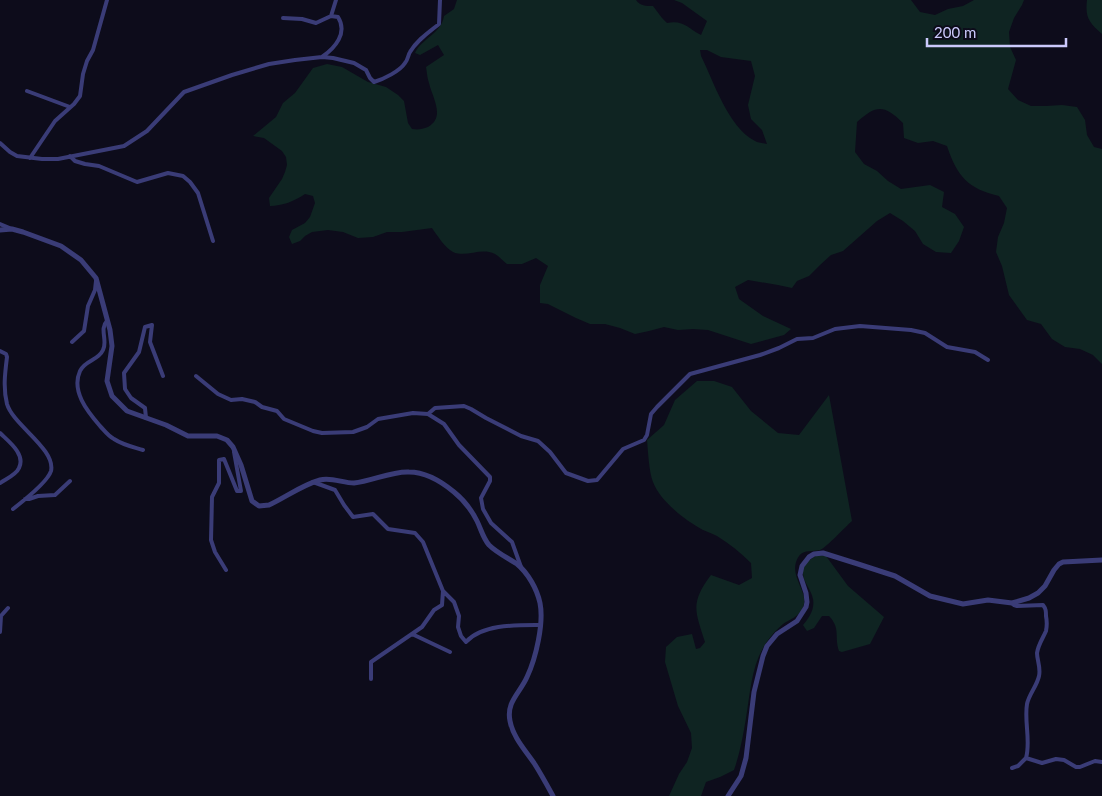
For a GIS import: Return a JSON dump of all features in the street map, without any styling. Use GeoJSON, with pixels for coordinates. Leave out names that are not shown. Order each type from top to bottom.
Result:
{"type":"FeatureCollection","features":[{"type":"Feature","properties":{"kind":"street"},"geometry":{"type":"LineString","coordinates":[[30,158],[55,121],[80,96],[83,74],[93,50],[106,0]]}},
{"type":"Feature","properties":{"kind":"street"},"geometry":{"type":"LineString","coordinates":[[331,16],[336,0]]}},
{"type":"Feature","properties":{"kind":"street"},"geometry":{"type":"LineString","coordinates":[[0,143],[17,156],[42,159],[58,159],[124,146],[147,131],[184,92],[269,64],[322,57],[333,58],[354,63],[366,70],[374,82],[394,73],[405,64],[410,52],[423,36],[439,24],[440,0]]}},
{"type":"Feature","properties":{"kind":"street"},"geometry":{"type":"LineString","coordinates":[[283,18],[316,23],[331,16],[338,17],[342,22],[341,39],[322,57]]}},
{"type":"Feature","properties":{"kind":"street"},"geometry":{"type":"LineString","coordinates":[[27,90],[70,107]]}},
{"type":"Feature","properties":{"kind":"street"},"geometry":{"type":"LineString","coordinates":[[70,156],[75,161],[99,166],[137,182],[168,173],[183,176],[198,193],[212,242]]}},
{"type":"Feature","properties":{"kind":"street"},"geometry":{"type":"LineString","coordinates":[[0,224],[62,246],[81,260],[96,278],[106,321],[110,330],[112,346],[107,381],[115,400],[127,411],[175,429],[188,436],[210,435],[223,438],[231,443],[242,465],[250,498],[256,505],[269,505],[313,482],[324,479],[355,482],[406,472],[420,473],[443,484],[460,498],[472,512],[489,545],[522,569]]}},
{"type":"Feature","properties":{"kind":"street"},"geometry":{"type":"LineString","coordinates":[[0,230],[12,229]]}},
{"type":"Feature","properties":{"kind":"street"},"geometry":{"type":"LineString","coordinates":[[72,342],[84,331],[88,306],[95,290],[96,278]]}},
{"type":"Feature","properties":{"kind":"street"},"geometry":{"type":"LineString","coordinates":[[106,321],[103,329],[105,343],[103,350],[99,357],[83,366],[78,377],[78,391],[81,400],[90,414],[111,437],[121,443],[143,450]]}},
{"type":"Feature","properties":{"kind":"street"},"geometry":{"type":"LineString","coordinates":[[146,418],[145,408],[131,398],[125,389],[124,373],[139,352],[145,327],[152,325],[150,342],[164,376]]}},
{"type":"Feature","properties":{"kind":"street"},"geometry":{"type":"LineString","coordinates":[[428,414],[435,408],[464,406],[472,409],[520,436],[538,441],[550,452],[566,473],[588,481],[597,480],[623,449],[644,440],[647,435],[651,414],[690,374],[760,355],[797,339],[813,338],[835,329],[860,326],[911,330],[925,333],[947,347],[975,352],[988,360]]}},
{"type":"Feature","properties":{"kind":"street"},"geometry":{"type":"LineString","coordinates":[[0,351],[6,354],[7,357],[4,380],[7,404],[43,448],[50,461],[51,471],[46,480],[13,509]]}},
{"type":"Feature","properties":{"kind":"street"},"geometry":{"type":"LineString","coordinates":[[196,376],[218,394],[231,400],[242,399],[255,402],[262,407],[277,411],[284,419],[322,433],[353,432],[367,427],[378,419],[413,413],[428,414],[444,424],[459,445],[490,477],[490,481],[481,498],[483,509],[491,523],[512,542],[522,569],[533,586],[539,601],[541,615],[532,667],[510,704],[510,724],[553,796]]}},
{"type":"Feature","properties":{"kind":"street"},"geometry":{"type":"LineString","coordinates":[[0,386],[4,380]]}},
{"type":"Feature","properties":{"kind":"street"},"geometry":{"type":"LineString","coordinates":[[0,434],[16,450],[20,457],[20,466],[15,473],[0,483]]}},
{"type":"Feature","properties":{"kind":"street"},"geometry":{"type":"LineString","coordinates":[[226,570],[215,552],[212,540],[212,497],[219,483],[219,460],[224,459],[237,491],[241,491],[233,447]]}},
{"type":"Feature","properties":{"kind":"street"},"geometry":{"type":"LineString","coordinates":[[25,499],[55,495],[70,481]]}},
{"type":"Feature","properties":{"kind":"street"},"geometry":{"type":"LineString","coordinates":[[313,482],[335,490],[353,517],[373,514],[388,529],[414,533],[423,542],[443,591],[454,602],[459,616],[458,627],[461,636],[466,642],[470,637],[483,631],[512,625],[540,625]]}},
{"type":"Feature","properties":{"kind":"street"},"geometry":{"type":"LineString","coordinates":[[728,796],[741,776],[746,758],[754,692],[767,646],[777,634],[797,621],[806,607],[806,593],[800,575],[802,566],[809,557],[814,554],[823,553],[895,576],[930,596],[963,604],[988,600],[1012,602],[1029,598],[1045,586],[1059,564],[1063,562],[1102,560]]}},
{"type":"Feature","properties":{"kind":"street"},"geometry":{"type":"LineString","coordinates":[[371,679],[371,662],[422,627],[434,610],[442,605],[443,591]]}},
{"type":"Feature","properties":{"kind":"street"},"geometry":{"type":"LineString","coordinates":[[1012,602],[1016,606],[1043,605],[1046,612],[1047,628],[1038,651],[1039,678],[1027,705],[1028,750],[1026,758],[1018,766],[1012,768]]}},
{"type":"Feature","properties":{"kind":"street"},"geometry":{"type":"LineString","coordinates":[[0,632],[1,617],[8,608]]}},
{"type":"Feature","properties":{"kind":"street"},"geometry":{"type":"LineString","coordinates":[[412,634],[450,652]]}},
{"type":"Feature","properties":{"kind":"street"},"geometry":{"type":"LineString","coordinates":[[1026,758],[1042,763],[1056,759],[1064,760],[1076,767],[1095,761],[1102,762]]}},
{"type":"Feature","properties":{"kind":"green space"},"geometry":{"type":"Polygon","coordinates":[[[457,0],[636,0],[641,5],[653,6],[667,23],[673,22],[685,25],[701,35],[707,21],[682,3],[674,0],[911,0],[920,12],[935,15],[948,9],[963,6],[974,0],[1024,0],[1009,32],[1010,47],[1016,60],[1008,89],[1018,100],[1031,106],[1062,105],[1077,107],[1085,120],[1087,135],[1094,147],[1102,149],[1102,364],[1093,355],[1080,349],[1065,347],[1052,339],[1041,324],[1027,320],[1009,295],[1002,266],[996,252],[998,237],[1004,223],[1007,208],[999,196],[979,189],[965,180],[955,165],[947,146],[933,141],[918,143],[904,138],[903,123],[890,112],[880,109],[870,112],[857,122],[855,152],[864,164],[901,189],[930,185],[944,192],[942,207],[955,214],[964,227],[959,241],[951,253],[936,252],[923,244],[915,231],[890,213],[877,221],[843,251],[831,255],[809,276],[797,281],[792,288],[748,280],[735,287],[739,299],[763,316],[791,329],[784,335],[751,344],[708,330],[678,330],[664,327],[635,334],[605,324],[590,324],[548,304],[540,303],[540,285],[548,266],[536,258],[522,264],[507,264],[489,252],[458,254],[447,248],[432,228],[387,232],[373,237],[358,238],[343,232],[328,230],[312,232],[300,241],[292,244],[289,237],[292,230],[305,223],[310,217],[315,203],[313,196],[305,194],[288,203],[270,206],[269,198],[285,172],[287,165],[286,157],[282,151],[264,138],[253,136],[276,117],[283,103],[295,93],[313,68],[327,64],[342,67],[368,82],[386,87],[404,101],[408,123],[412,129],[428,127],[436,118],[437,112],[426,67],[444,55],[438,45],[420,55],[415,53],[422,43],[439,27],[444,16],[454,9],[457,0]],[[700,50],[701,56],[729,115],[745,134],[756,142],[767,144],[762,130],[751,119],[748,105],[755,76],[751,61],[721,57],[707,50],[700,50]]]}},
{"type":"Feature","properties":{"kind":"green space"},"geometry":{"type":"Polygon","coordinates":[[[1087,0],[1102,0],[1102,34],[1087,16],[1087,0]]]}},
{"type":"Feature","properties":{"kind":"green space"},"geometry":{"type":"Polygon","coordinates":[[[697,381],[714,381],[732,387],[751,411],[778,433],[799,435],[829,395],[852,521],[820,550],[803,552],[799,556],[795,570],[804,595],[803,607],[797,615],[783,624],[769,638],[759,656],[751,682],[742,738],[734,770],[706,782],[701,796],[669,796],[687,762],[692,748],[691,733],[678,706],[665,662],[666,647],[677,637],[692,634],[696,649],[700,648],[705,642],[696,607],[700,593],[711,575],[739,585],[752,578],[751,563],[726,542],[696,526],[674,510],[661,496],[653,482],[647,440],[664,425],[675,400],[697,381]]]}},
{"type":"Feature","properties":{"kind":"green space"},"geometry":{"type":"Polygon","coordinates":[[[818,555],[826,556],[848,586],[884,617],[870,644],[842,652],[839,651],[835,625],[829,616],[822,616],[814,628],[807,631],[803,625],[811,613],[813,603],[803,570],[812,558],[818,555]]]}}]}
